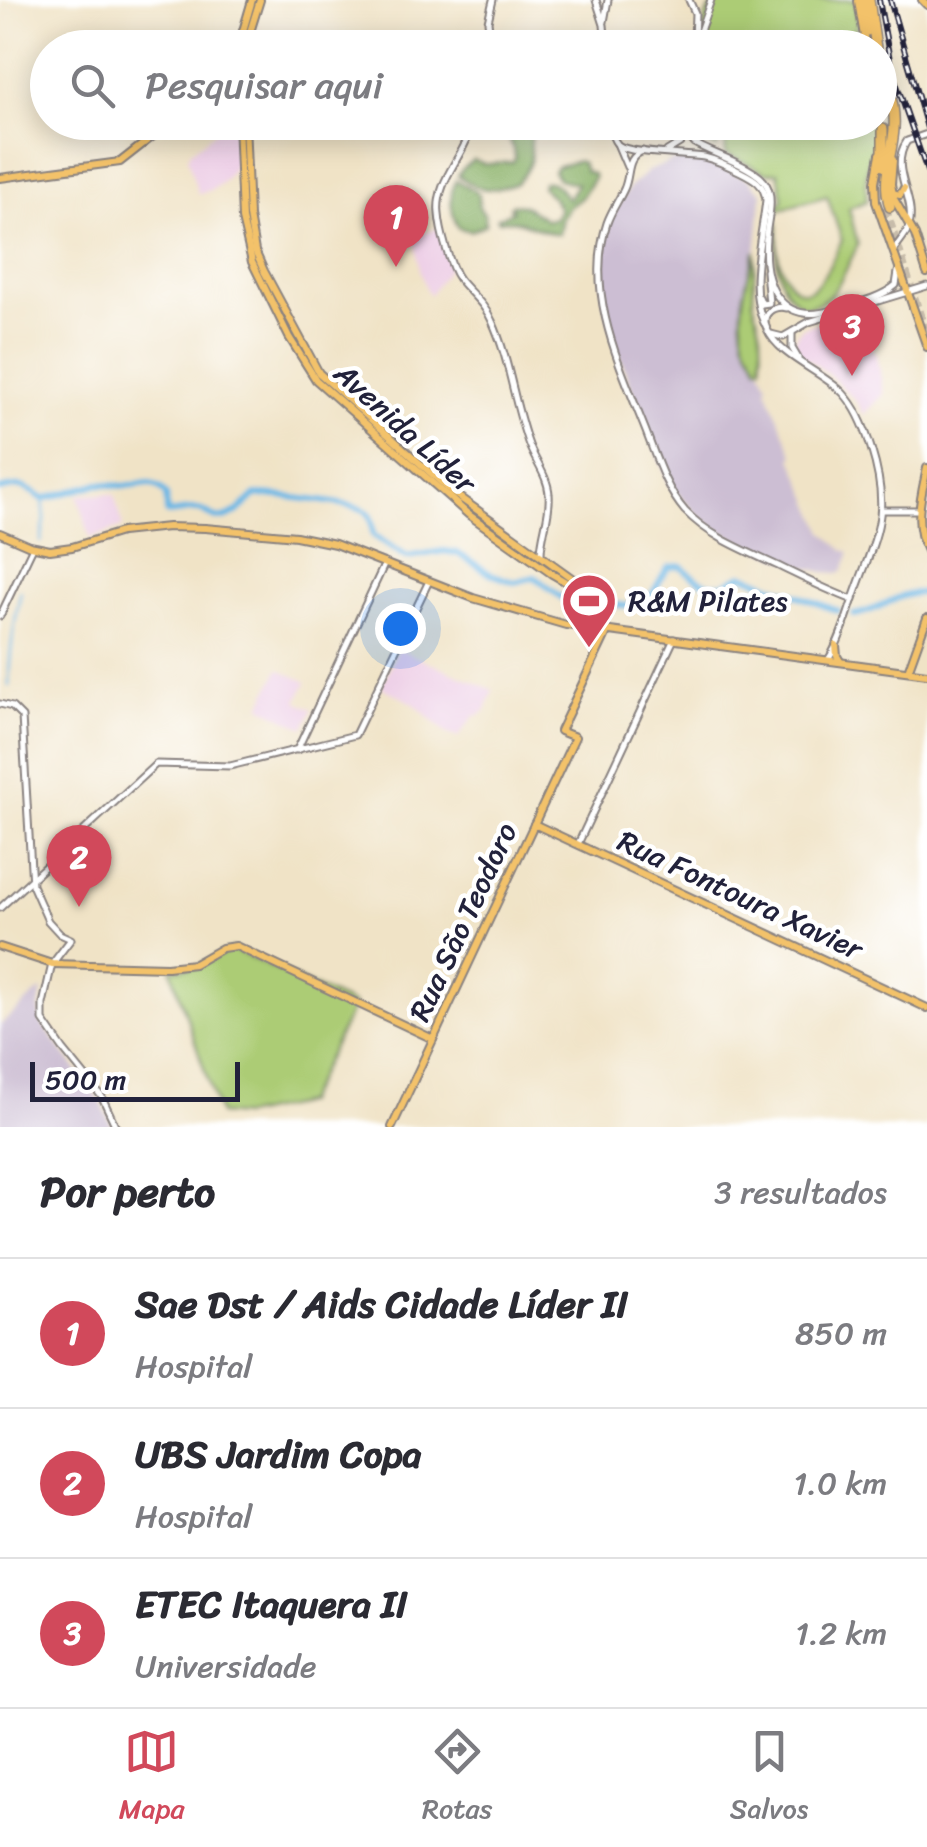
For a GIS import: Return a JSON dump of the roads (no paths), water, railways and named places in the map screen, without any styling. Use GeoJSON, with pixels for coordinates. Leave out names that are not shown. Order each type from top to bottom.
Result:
{"type":"FeatureCollection","features":[{"type":"Feature","properties":{"kind":"highway"},"geometry":{"type":"LineString","coordinates":[[864,0],[867,30]]}},
{"type":"Feature","properties":{"kind":"highway"},"geometry":{"type":"LineString","coordinates":[[887,140],[882,172],[889,211]]}},
{"type":"Feature","properties":{"kind":"highway"},"geometry":{"type":"LineString","coordinates":[[882,172],[888,140]]}},
{"type":"Feature","properties":{"kind":"highway"},"geometry":{"type":"LineString","coordinates":[[888,140],[885,177],[889,211]]}},
{"type":"Feature","properties":{"kind":"main road"},"geometry":{"type":"LineString","coordinates":[[242,30],[252,0]]}},
{"type":"Feature","properties":{"kind":"main road"},"geometry":{"type":"LineString","coordinates":[[248,30],[260,0]]}},
{"type":"Feature","properties":{"kind":"main road"},"geometry":{"type":"LineString","coordinates":[[0,178],[120,162],[148,140]]}},
{"type":"Feature","properties":{"kind":"main road","name":"Avenida Líder"},"geometry":{"type":"LineString","coordinates":[[241,140],[243,227],[252,262],[289,337],[316,380],[468,515],[592,599]]}},
{"type":"Feature","properties":{"kind":"main road","name":"Avenida Líder"},"geometry":{"type":"LineString","coordinates":[[242,140],[251,238],[305,351],[326,382],[452,492],[579,582],[592,599]]}},
{"type":"Feature","properties":{"kind":"main road"},"geometry":{"type":"LineString","coordinates":[[890,140],[892,252],[927,347]]}},
{"type":"Feature","properties":{"kind":"main road"},"geometry":{"type":"LineString","coordinates":[[240,175],[245,180],[248,207]]}},
{"type":"Feature","properties":{"kind":"main road"},"geometry":{"type":"LineString","coordinates":[[892,193],[900,195],[904,188]]}},
{"type":"Feature","properties":{"kind":"main road"},"geometry":{"type":"LineString","coordinates":[[889,211],[910,230],[927,273]]}},
{"type":"Feature","properties":{"kind":"main road"},"geometry":{"type":"LineString","coordinates":[[927,468],[921,536],[927,551]]}},
{"type":"Feature","properties":{"kind":"main road"},"geometry":{"type":"LineString","coordinates":[[926,487],[923,507],[927,543]]}},
{"type":"Feature","properties":{"kind":"main road"},"geometry":{"type":"LineString","coordinates":[[0,533],[33,547],[62,549],[121,532],[190,527],[320,540],[525,614],[566,624],[927,674]]}},
{"type":"Feature","properties":{"kind":"main road"},"geometry":{"type":"LineString","coordinates":[[592,599],[606,630]]}},
{"type":"Feature","properties":{"kind":"main road"},"geometry":{"type":"LineString","coordinates":[[908,671],[927,618]]}},
{"type":"Feature","properties":{"kind":"main road","name":"Rua São Teodoro"},"geometry":{"type":"LineString","coordinates":[[392,1127],[574,737],[560,731],[606,630]]}},
{"type":"Feature","properties":{"kind":"main road"},"geometry":{"type":"LineString","coordinates":[[837,642],[836,653],[841,662]]}},
{"type":"Feature","properties":{"kind":"main road","name":"Rua Fontoura Xavier"},"geometry":{"type":"LineString","coordinates":[[534,824],[927,1008]]}},
{"type":"Feature","properties":{"kind":"main road"},"geometry":{"type":"LineString","coordinates":[[0,948],[52,964],[183,966],[227,945],[433,1039]]}},
{"type":"Feature","properties":{"kind":"street"},"geometry":{"type":"LineString","coordinates":[[489,30],[492,0]]}},
{"type":"Feature","properties":{"kind":"street"},"geometry":{"type":"LineString","coordinates":[[596,0],[604,30]]}},
{"type":"Feature","properties":{"kind":"street"},"geometry":{"type":"LineString","coordinates":[[604,25],[608,0]]}},
{"type":"Feature","properties":{"kind":"street"},"geometry":{"type":"LineString","coordinates":[[689,0],[695,13],[695,30]]}},
{"type":"Feature","properties":{"kind":"street"},"geometry":{"type":"LineString","coordinates":[[700,30],[711,0]]}},
{"type":"Feature","properties":{"kind":"street"},"geometry":{"type":"LineString","coordinates":[[892,252],[910,230],[899,162],[903,147],[909,140],[927,134]]}},
{"type":"Feature","properties":{"kind":"street"},"geometry":{"type":"LineString","coordinates":[[466,140],[448,174],[438,214],[456,275],[492,319],[529,447],[548,487],[550,498],[541,557]]}},
{"type":"Feature","properties":{"kind":"street"},"geometry":{"type":"LineString","coordinates":[[616,140],[628,176]]}},
{"type":"Feature","properties":{"kind":"street"},"geometry":{"type":"LineString","coordinates":[[659,152],[671,150],[681,140]]}},
{"type":"Feature","properties":{"kind":"street"},"geometry":{"type":"LineString","coordinates":[[692,140],[754,172],[765,182],[770,196],[766,241],[768,304],[760,302],[756,284]]}},
{"type":"Feature","properties":{"kind":"street"},"geometry":{"type":"LineString","coordinates":[[617,144],[630,150],[711,159],[760,183],[766,200],[756,284],[759,311],[778,345],[839,389],[858,414],[876,466],[882,510],[873,547],[837,642],[825,660]]}},
{"type":"Feature","properties":{"kind":"street"},"geometry":{"type":"LineString","coordinates":[[643,151],[632,158],[605,230],[602,303],[615,352],[671,490],[686,511],[711,533],[852,600]]}},
{"type":"Feature","properties":{"kind":"street"},"geometry":{"type":"LineString","coordinates":[[766,262],[774,289],[795,320],[792,348],[800,360]]}},
{"type":"Feature","properties":{"kind":"street"},"geometry":{"type":"LineString","coordinates":[[898,267],[896,285],[886,293],[815,314],[803,315],[778,306],[766,317],[767,329],[778,337],[834,313],[927,286]]}},
{"type":"Feature","properties":{"kind":"street"},"geometry":{"type":"LineString","coordinates":[[882,510],[923,507]]}},
{"type":"Feature","properties":{"kind":"street"},"geometry":{"type":"LineString","coordinates":[[0,616],[33,547]]}},
{"type":"Feature","properties":{"kind":"street"},"geometry":{"type":"LineString","coordinates":[[297,750],[385,563]]}},
{"type":"Feature","properties":{"kind":"street"},"geometry":{"type":"LineString","coordinates":[[0,908],[156,764],[230,766],[354,735],[429,581]]}},
{"type":"Feature","properties":{"kind":"street"},"geometry":{"type":"LineString","coordinates":[[578,844],[674,639]]}},
{"type":"Feature","properties":{"kind":"street"},"geometry":{"type":"LineString","coordinates":[[0,704],[12,707],[22,717],[31,878],[48,921],[71,939],[52,964],[42,1013],[46,1026],[102,1097],[116,1127]]}},
{"type":"Feature","properties":{"kind":"street"},"geometry":{"type":"LineString","coordinates":[[30,865],[39,872]]}},
{"type":"Feature","properties":{"kind":"waterway"},"geometry":{"type":"LineString","coordinates":[[0,490],[23,487],[43,499],[97,484],[149,483],[166,495],[167,513],[198,510],[219,518],[237,512],[256,495],[348,506],[367,512],[373,535],[407,557],[444,551],[457,553],[491,574],[514,582],[535,577],[563,599],[581,603],[587,598]]}},
{"type":"Feature","properties":{"kind":"waterway"},"geometry":{"type":"LineString","coordinates":[[41,542],[43,499]]}},
{"type":"Feature","properties":{"kind":"waterway"},"geometry":{"type":"LineString","coordinates":[[597,596],[617,605],[639,604],[651,595],[669,567],[681,566],[709,584],[722,584],[744,575],[838,611]]}},
{"type":"Feature","properties":{"kind":"waterway"},"geometry":{"type":"LineString","coordinates":[[9,686],[12,638],[21,591]]}},
{"type":"Feature","properties":{"kind":"waterway"},"geometry":{"type":"LineString","coordinates":[[854,615],[907,595],[927,593]]}},
{"type":"Feature","properties":{"kind":"tunnel"},"geometry":{"type":"LineString","coordinates":[[885,208],[927,338]]}},
{"type":"Feature","properties":{"kind":"railway"},"geometry":{"type":"LineString","coordinates":[[879,0],[884,30]]}},
{"type":"Feature","properties":{"kind":"railway"},"geometry":{"type":"LineString","coordinates":[[890,0],[927,128]]}},
{"type":"Feature","properties":{"kind":"railway"},"geometry":{"type":"LineString","coordinates":[[897,85],[927,171]]}},
{"type":"Feature","properties":{"kind":"place","name":"Sae Dst / Aids Cidade Líder II"},"geometry":{"type":"Point","coordinates":[396,267]}},
{"type":"Feature","properties":{"kind":"place","name":"ETEC Itaquera II"},"geometry":{"type":"Point","coordinates":[852,376]}},
{"type":"Feature","properties":{"kind":"place","name":"R&M Pilates"},"geometry":{"type":"Point","coordinates":[589,650]}},
{"type":"Feature","properties":{"kind":"place","name":"UBS Jardim Copa"},"geometry":{"type":"Point","coordinates":[79,907]}}]}
